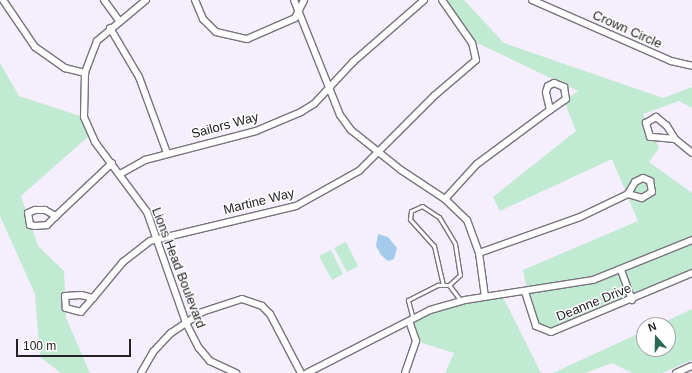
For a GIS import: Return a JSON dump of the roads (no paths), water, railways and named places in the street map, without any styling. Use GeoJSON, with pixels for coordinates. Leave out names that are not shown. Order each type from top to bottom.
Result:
{"type":"FeatureCollection","features":[{"type":"Feature","properties":{"kind":"street"},"geometry":{"type":"LineString","coordinates":[[3,0],[35,47],[65,68],[85,73]]}},
{"type":"Feature","properties":{"kind":"street"},"geometry":{"type":"LineString","coordinates":[[104,0],[119,21]]}},
{"type":"Feature","properties":{"kind":"street","name":"Lions Head Boulevard"},"geometry":{"type":"LineString","coordinates":[[146,0],[110,28],[97,41],[85,73],[82,101],[85,122],[146,212],[186,323],[203,352],[229,372],[236,373]]}},
{"type":"Feature","properties":{"kind":"street"},"geometry":{"type":"LineString","coordinates":[[195,0],[204,18],[216,32],[246,39],[295,18],[304,0]]}},
{"type":"Feature","properties":{"kind":"street"},"geometry":{"type":"LineString","coordinates":[[294,0],[300,9],[340,115],[377,152],[445,199],[467,220],[479,253],[485,297]]}},
{"type":"Feature","properties":{"kind":"street","name":"Sailors Way"},"geometry":{"type":"LineString","coordinates":[[120,174],[144,160],[256,131],[300,112],[329,89],[353,62],[424,0]]}},
{"type":"Feature","properties":{"kind":"street","name":"Martine Way"},"geometry":{"type":"LineString","coordinates":[[93,298],[70,294],[65,296],[64,303],[76,314],[93,298],[136,249],[156,239],[296,206],[359,171],[434,96],[476,60],[472,43],[442,0]]}},
{"type":"Feature","properties":{"kind":"street","name":"Crown Circle"},"geometry":{"type":"LineString","coordinates":[[532,0],[670,61],[692,66]]}},
{"type":"Feature","properties":{"kind":"street"},"geometry":{"type":"LineString","coordinates":[[110,28],[139,77],[167,153]]}},
{"type":"Feature","properties":{"kind":"street"},"geometry":{"type":"LineString","coordinates":[[445,199],[477,164],[550,110]]}},
{"type":"Feature","properties":{"kind":"street"},"geometry":{"type":"LineString","coordinates":[[675,139],[650,137],[646,123],[660,118],[675,139],[692,153]]}},
{"type":"Feature","properties":{"kind":"street"},"geometry":{"type":"LineString","coordinates":[[56,216],[112,163]]}},
{"type":"Feature","properties":{"kind":"street"},"geometry":{"type":"LineString","coordinates":[[479,253],[580,216],[628,194]]}},
{"type":"Feature","properties":{"kind":"street"},"geometry":{"type":"LineString","coordinates":[[307,373],[411,320],[461,301],[565,286],[621,270],[692,240]]}},
{"type":"Feature","properties":{"kind":"street"},"geometry":{"type":"LineString","coordinates":[[621,270],[632,300]]}},
{"type":"Feature","properties":{"kind":"street","name":"Deanne Drive"},"geometry":{"type":"LineString","coordinates":[[525,292],[536,326],[551,332],[632,300],[692,273]]}},
{"type":"Feature","properties":{"kind":"street"},"geometry":{"type":"LineString","coordinates":[[141,373],[153,352],[186,323],[202,312],[250,300],[270,314],[301,373]]}},
{"type":"Feature","properties":{"kind":"street"},"geometry":{"type":"LineString","coordinates":[[405,373],[416,341],[411,320]]}},
{"type":"Feature","properties":{"kind":"street"},"geometry":{"type":"LineString","coordinates":[[679,372],[692,366]]}},
{"type":"Feature","properties":{"kind":"lane"},"geometry":{"type":"LineString","coordinates":[[411,320],[408,300],[443,285],[448,285],[460,275],[455,244],[439,217],[422,206],[411,211],[410,218],[434,246],[443,285]]}},
{"type":"Feature","properties":{"kind":"lane"},"geometry":{"type":"LineString","coordinates":[[448,285],[461,301]]}},
{"type":"Feature","properties":{"kind":"water"},"geometry":{"type":"Polygon","coordinates":[[[378,234],[388,237],[397,248],[394,259],[388,261],[381,255],[376,246],[378,234]]]}}]}
